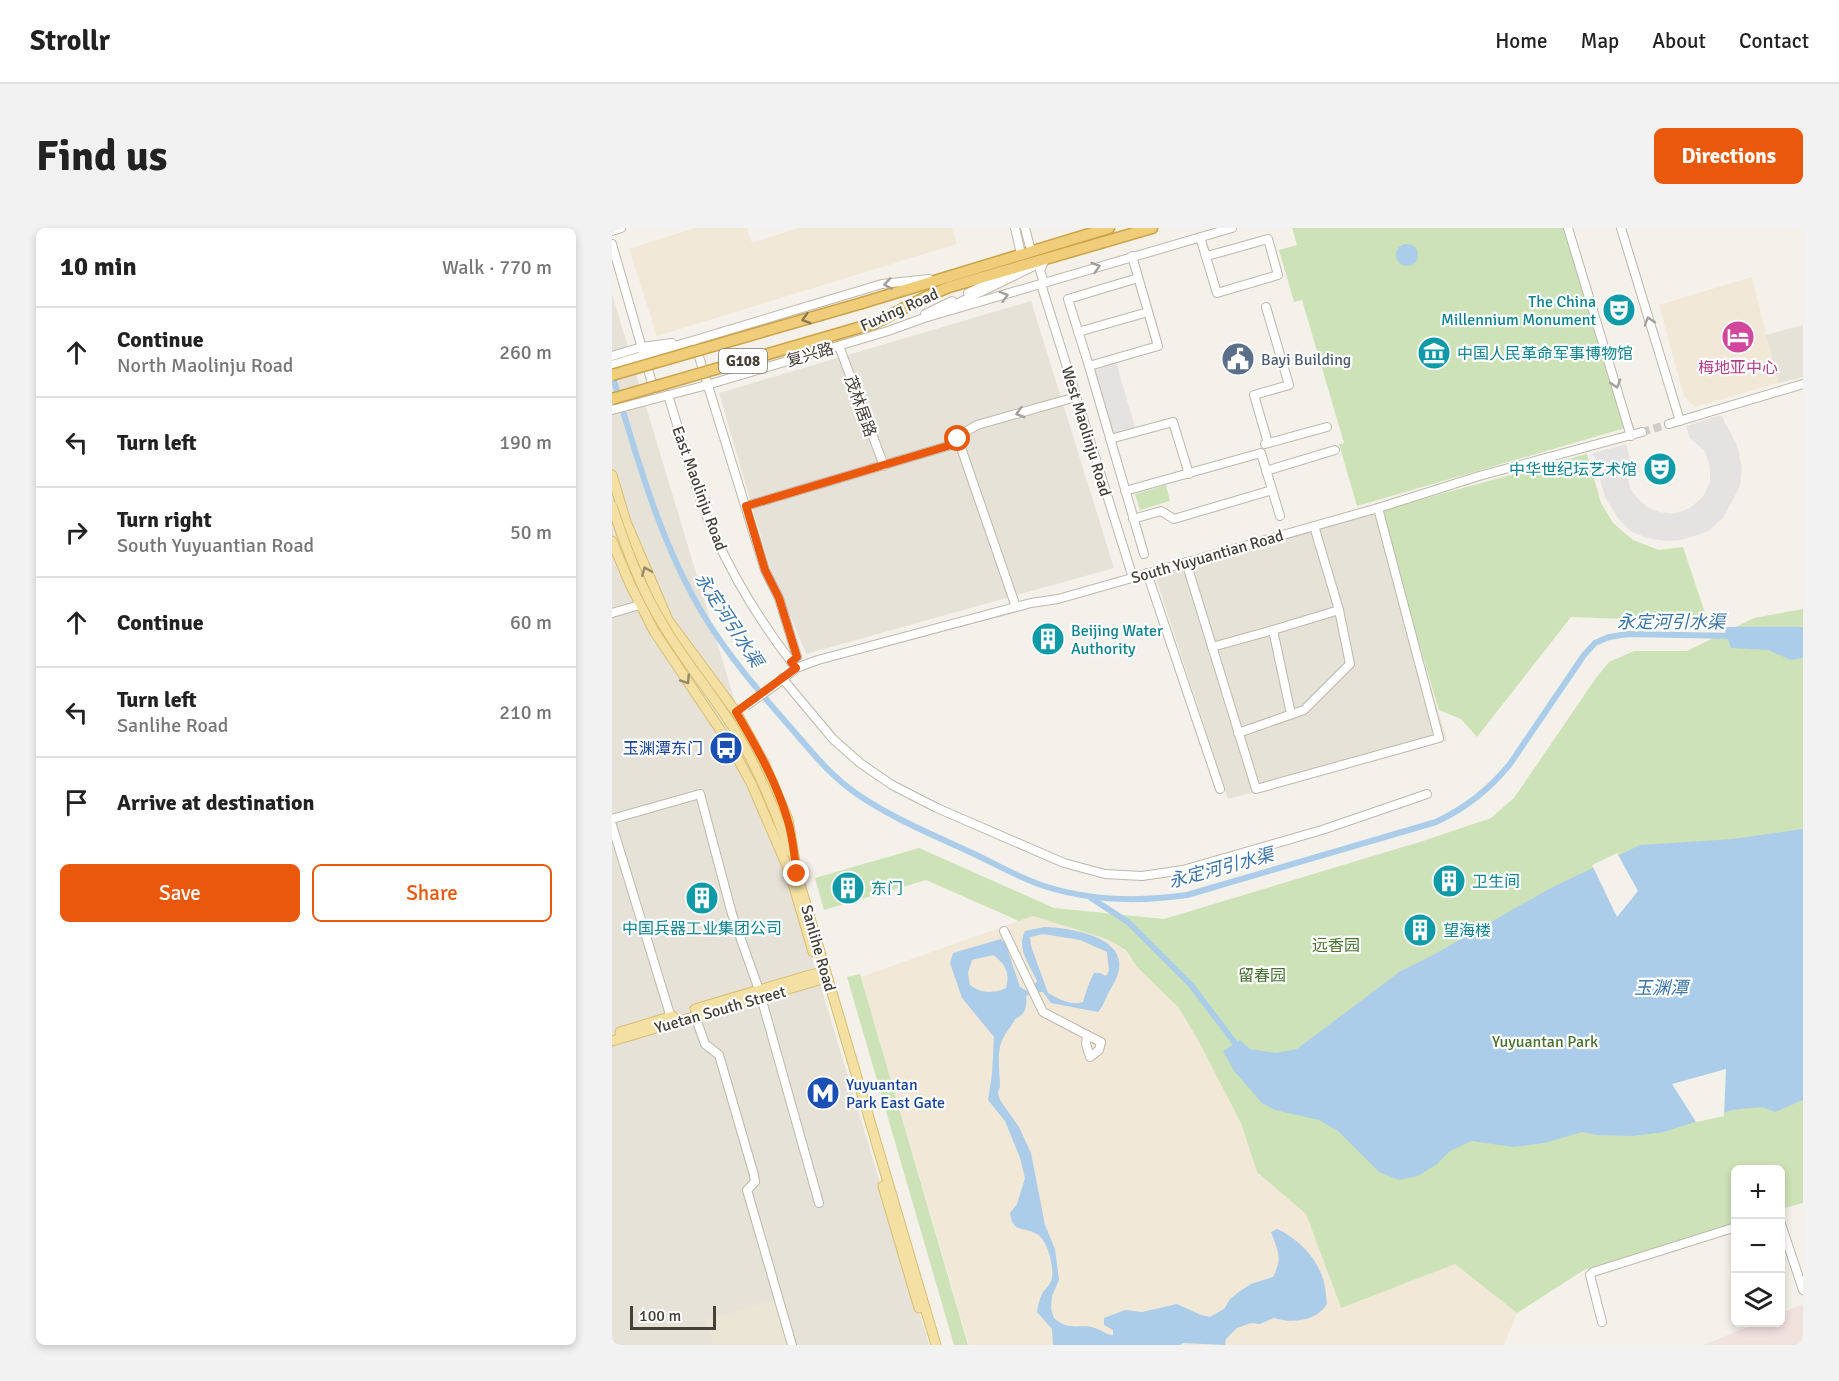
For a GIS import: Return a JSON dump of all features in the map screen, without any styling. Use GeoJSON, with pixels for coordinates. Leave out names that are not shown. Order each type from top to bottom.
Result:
{"type":"FeatureCollection","features":[{"type":"Feature","properties":{"kind":"highway","name":"Fuxing Road"},"geometry":{"type":"LineString","coordinates":[[612,375],[862,303],[1109,228]]}},
{"type":"Feature","properties":{"kind":"highway","name":"Fuxing Road"},"geometry":{"type":"LineString","coordinates":[[612,399],[875,323],[949,287],[1152,228]]}},
{"type":"Feature","properties":{"kind":"main road","name":"Sanlihe Road"},"geometry":{"type":"LineString","coordinates":[[612,475],[617,512],[668,620],[736,712],[764,763],[788,820],[794,874],[929,1345]]}},
{"type":"Feature","properties":{"kind":"main road"},"geometry":{"type":"LineString","coordinates":[[612,506],[634,568],[651,604],[679,650],[738,734],[766,789],[794,874]]}},
{"type":"Feature","properties":{"kind":"main road","name":"Sanlihe Road"},"geometry":{"type":"LineString","coordinates":[[612,541],[654,631],[731,746],[794,874]]}},
{"type":"Feature","properties":{"kind":"main road","name":"Sanlihe Road"},"geometry":{"type":"LineString","coordinates":[[822,975],[936,1345]]}},
{"type":"Feature","properties":{"kind":"main road"},"geometry":{"type":"LineString","coordinates":[[612,1034],[822,975]]}},
{"type":"Feature","properties":{"kind":"main road","name":"Yuetan South Street"},"geometry":{"type":"LineString","coordinates":[[612,1041],[672,1019],[695,1016],[760,993]]}},
{"type":"Feature","properties":{"kind":"street"},"geometry":{"type":"LineString","coordinates":[[612,231],[621,228]]}},
{"type":"Feature","properties":{"kind":"street"},"geometry":{"type":"LineString","coordinates":[[1015,228],[1026,253]]}},
{"type":"Feature","properties":{"kind":"street"},"geometry":{"type":"LineString","coordinates":[[1025,228],[1028,238],[1026,253]]}},
{"type":"Feature","properties":{"kind":"street"},"geometry":{"type":"LineString","coordinates":[[1042,284],[1232,228]]}},
{"type":"Feature","properties":{"kind":"street"},"geometry":{"type":"LineString","coordinates":[[1568,228],[1630,436]]}},
{"type":"Feature","properties":{"kind":"street"},"geometry":{"type":"LineString","coordinates":[[1621,228],[1680,421]]}},
{"type":"Feature","properties":{"kind":"street"},"geometry":{"type":"LineString","coordinates":[[1200,237],[1217,293],[1278,275],[1268,238],[1206,256]]}},
{"type":"Feature","properties":{"kind":"street"},"geometry":{"type":"LineString","coordinates":[[1019,240],[1028,238]]}},
{"type":"Feature","properties":{"kind":"street"},"geometry":{"type":"LineString","coordinates":[[612,244],[652,398]]}},
{"type":"Feature","properties":{"kind":"street"},"geometry":{"type":"LineString","coordinates":[[924,318],[1069,252]]}},
{"type":"Feature","properties":{"kind":"street"},"geometry":{"type":"LineString","coordinates":[[1089,366],[1158,346],[1131,256]]}},
{"type":"Feature","properties":{"kind":"street","name":"West Maolinju Road"},"geometry":{"type":"LineString","coordinates":[[1044,262],[1040,270],[1042,284],[1133,578]]}},
{"type":"Feature","properties":{"kind":"street"},"geometry":{"type":"LineString","coordinates":[[888,331],[1030,263]]}},
{"type":"Feature","properties":{"kind":"street"},"geometry":{"type":"LineString","coordinates":[[612,356],[694,340],[882,284],[946,277]]}},
{"type":"Feature","properties":{"kind":"street"},"geometry":{"type":"LineString","coordinates":[[1138,278],[1068,299],[1144,554]]}},
{"type":"Feature","properties":{"kind":"street","name":"复兴路"},"geometry":{"type":"LineString","coordinates":[[612,410],[707,385],[1042,284]]}},
{"type":"Feature","properties":{"kind":"street"},"geometry":{"type":"LineString","coordinates":[[1266,307],[1289,385],[1254,395],[1268,443]]}},
{"type":"Feature","properties":{"kind":"street"},"geometry":{"type":"LineString","coordinates":[[1078,332],[1148,312]]}},
{"type":"Feature","properties":{"kind":"street"},"geometry":{"type":"LineString","coordinates":[[694,340],[765,570],[779,598],[797,657],[794,665]]}},
{"type":"Feature","properties":{"kind":"street","name":"茂林居路"},"geometry":{"type":"LineString","coordinates":[[839,346],[884,466]]}},
{"type":"Feature","properties":{"kind":"street"},"geometry":{"type":"LineString","coordinates":[[612,365],[639,352]]}},
{"type":"Feature","properties":{"kind":"street"},"geometry":{"type":"LineString","coordinates":[[1670,424],[1803,384]]}},
{"type":"Feature","properties":{"kind":"street","name":"East Maolinju Road"},"geometry":{"type":"LineString","coordinates":[[668,396],[710,525],[745,593],[794,665]]}},
{"type":"Feature","properties":{"kind":"street"},"geometry":{"type":"LineString","coordinates":[[746,506],[951,445],[977,425],[1076,397]]}},
{"type":"Feature","properties":{"kind":"street"},"geometry":{"type":"LineString","coordinates":[[1110,439],[1173,422],[1189,474]]}},
{"type":"Feature","properties":{"kind":"street"},"geometry":{"type":"LineString","coordinates":[[1280,516],[1261,453],[1265,444],[1327,427]]}},
{"type":"Feature","properties":{"kind":"street","name":"South Yuyuantian Road"},"geometry":{"type":"LineString","coordinates":[[736,712],[779,681],[794,665],[1031,603],[1058,599],[1378,508],[1479,476],[1642,432]]}},
{"type":"Feature","properties":{"kind":"street"},"geometry":{"type":"LineString","coordinates":[[958,439],[1016,608]]}},
{"type":"Feature","properties":{"kind":"street"},"geometry":{"type":"LineString","coordinates":[[1266,471],[1335,450]]}},
{"type":"Feature","properties":{"kind":"street"},"geometry":{"type":"LineString","coordinates":[[1125,491],[1261,453]]}},
{"type":"Feature","properties":{"kind":"street"},"geometry":{"type":"LineString","coordinates":[[1133,519],[1161,511],[1173,519],[1272,490]]}},
{"type":"Feature","properties":{"kind":"street"},"geometry":{"type":"LineString","coordinates":[[1186,562],[1256,789],[1439,738],[1378,508]]}},
{"type":"Feature","properties":{"kind":"street"},"geometry":{"type":"LineString","coordinates":[[1238,733],[1304,710],[1350,664],[1339,610],[1314,526]]}},
{"type":"Feature","properties":{"kind":"street"},"geometry":{"type":"LineString","coordinates":[[1148,573],[1220,789]]}},
{"type":"Feature","properties":{"kind":"street"},"geometry":{"type":"LineString","coordinates":[[612,613],[640,605]]}},
{"type":"Feature","properties":{"kind":"street"},"geometry":{"type":"LineString","coordinates":[[1212,647],[1339,610]]}},
{"type":"Feature","properties":{"kind":"street"},"geometry":{"type":"LineString","coordinates":[[654,631],[668,620]]}},
{"type":"Feature","properties":{"kind":"street"},"geometry":{"type":"LineString","coordinates":[[1273,630],[1291,714]]}},
{"type":"Feature","properties":{"kind":"street"},"geometry":{"type":"LineString","coordinates":[[779,681],[833,739],[860,763],[892,785],[937,808],[1064,864],[1105,874],[1142,876],[1183,870],[1322,830],[1427,794]]}},
{"type":"Feature","properties":{"kind":"street"},"geometry":{"type":"LineString","coordinates":[[612,819],[700,794],[732,914],[760,993],[819,1203]]}},
{"type":"Feature","properties":{"kind":"street"},"geometry":{"type":"LineString","coordinates":[[612,825],[672,1019]]}},
{"type":"Feature","properties":{"kind":"street"},"geometry":{"type":"LineString","coordinates":[[1004,931],[1043,1012],[1087,1035]]}},
{"type":"Feature","properties":{"kind":"street"},"geometry":{"type":"LineString","coordinates":[[695,1016],[705,1044],[719,1055],[754,1175],[755,1182],[747,1190],[792,1345]]}},
{"type":"Feature","properties":{"kind":"street"},"geometry":{"type":"LineString","coordinates":[[1602,1322],[1591,1282],[1590,1275],[1593,1272],[1731,1229]]}},
{"type":"Feature","properties":{"kind":"street"},"geometry":{"type":"LineString","coordinates":[[1785,1236],[1803,1290]]}},
{"type":"Feature","properties":{"kind":"shaded area"},"geometry":{"type":"Polygon","coordinates":[[[695,228],[747,228],[752,243],[798,228],[952,228],[957,244],[657,336],[629,249],[695,228]]]}},
{"type":"Feature","properties":{"kind":"shaded area","name":"梅地亚中心"},"geometry":{"type":"Polygon","coordinates":[[[1752,277],[1778,383],[1695,407],[1684,396],[1659,305],[1752,277]]]}},
{"type":"Feature","properties":{"kind":"shaded area"},"geometry":{"type":"Polygon","coordinates":[[[612,294],[929,1345],[612,1345],[612,294]]]}},
{"type":"Feature","properties":{"kind":"shaded area"},"geometry":{"type":"Polygon","coordinates":[[[1031,301],[1114,568],[806,654],[769,564],[719,393],[1031,301]]]}},
{"type":"Feature","properties":{"kind":"shaded area"},"geometry":{"type":"Polygon","coordinates":[[[1803,325],[1803,377],[1778,383],[1766,335],[1803,325]]]}},
{"type":"Feature","properties":{"kind":"shaded area"},"geometry":{"type":"Polygon","coordinates":[[[1115,359],[1137,434],[1111,442],[1089,366],[1115,359]]]}},
{"type":"Feature","properties":{"kind":"shaded area"},"geometry":{"type":"Polygon","coordinates":[[[1721,415],[1737,445],[1742,468],[1740,486],[1723,518],[1707,532],[1681,540],[1665,541],[1632,532],[1618,518],[1605,497],[1593,453],[1626,444],[1630,458],[1627,469],[1630,488],[1647,507],[1659,512],[1674,514],[1690,508],[1703,497],[1710,482],[1710,467],[1705,451],[1690,438],[1686,426],[1721,415]]]}},
{"type":"Feature","properties":{"kind":"shaded area"},"geometry":{"type":"Polygon","coordinates":[[[1379,511],[1447,741],[1228,799],[1155,575],[1379,511]]]}},
{"type":"Feature","properties":{"kind":"shaded area"},"geometry":{"type":"Polygon","coordinates":[[[1033,916],[1107,939],[1126,950],[1137,967],[1179,1008],[1241,1123],[1257,1172],[1306,1214],[1340,1307],[1455,1264],[1517,1313],[1504,1345],[969,1345],[861,977],[1033,916]]]}},
{"type":"Feature","properties":{"kind":"shaded area"},"geometry":{"type":"Polygon","coordinates":[[[775,1300],[788,1345],[713,1345],[706,1320],[775,1300]]]}},
{"type":"Feature","properties":{"kind":"shaded area"},"geometry":{"type":"Polygon","coordinates":[[[1803,1304],[1803,1345],[1703,1345],[1748,1327],[1785,1327],[1785,1311],[1803,1304]]]}},
{"type":"Feature","properties":{"kind":"green space","name":"中国人民革命军事博物馆"},"geometry":{"type":"Polygon","coordinates":[[[1292,228],[1567,228],[1625,428],[1357,506],[1339,444],[1344,443],[1302,300],[1294,302],[1279,250],[1297,245],[1292,228]]]}},
{"type":"Feature","properties":{"kind":"green space"},"geometry":{"type":"Polygon","coordinates":[[[1587,454],[1601,503],[1613,523],[1633,540],[1659,550],[1683,547],[1708,622],[1571,617],[1477,737],[1461,719],[1439,710],[1379,511],[1587,454]]]}},
{"type":"Feature","properties":{"kind":"green space"},"geometry":{"type":"Polygon","coordinates":[[[1166,485],[1170,501],[1140,510],[1135,494],[1166,485]]]}},
{"type":"Feature","properties":{"kind":"green space","name":"Yuyuantan Park"},"geometry":{"type":"Polygon","coordinates":[[[1803,609],[1803,1203],[1785,1208],[1785,1165],[1731,1165],[1731,1224],[1584,1270],[1517,1313],[1455,1264],[1341,1308],[1306,1214],[1257,1172],[1241,1123],[1179,1008],[1137,967],[1126,950],[1107,939],[1033,916],[1019,921],[926,880],[824,910],[815,878],[919,848],[1054,908],[1164,919],[1423,841],[1491,818],[1514,798],[1609,662],[1634,651],[1687,651],[1754,618],[1803,609]]]}},
{"type":"Feature","properties":{"kind":"green space"},"geometry":{"type":"Polygon","coordinates":[[[860,974],[968,1345],[954,1345],[847,977],[860,974]]]}},
{"type":"Feature","properties":{"kind":"water"},"geometry":{"type":"Polygon","coordinates":[[[1407,244],[1415,247],[1418,255],[1415,263],[1407,266],[1399,263],[1396,255],[1399,247],[1407,244]]]}},
{"type":"Feature","properties":{"kind":"water"},"geometry":{"type":"Polygon","coordinates":[[[1724,627],[1803,627],[1803,658],[1791,660],[1768,650],[1731,648],[1724,627]]]}},
{"type":"Feature","properties":{"kind":"water","name":"玉渊潭"},"geometry":{"type":"Polygon","coordinates":[[[1803,829],[1803,1100],[1775,1112],[1762,1107],[1732,1110],[1664,1132],[1633,1136],[1597,1135],[1582,1132],[1545,1143],[1513,1147],[1472,1141],[1450,1151],[1437,1164],[1418,1176],[1399,1180],[1379,1172],[1338,1131],[1319,1120],[1275,1110],[1262,1103],[1234,1071],[1223,1051],[1240,1040],[1250,1049],[1276,1053],[1297,1049],[1399,972],[1549,889],[1640,845],[1733,839],[1803,829]]]}},
{"type":"Feature","properties":{"kind":"water"},"geometry":{"type":"Polygon","coordinates":[[[1053,927],[1088,934],[1109,945],[1116,952],[1119,961],[1117,975],[1098,1012],[1051,1003],[1043,992],[1037,992],[1026,996],[1025,1010],[1015,1019],[1000,1047],[998,1092],[1000,1100],[1019,1127],[1031,1153],[1045,1225],[1055,1249],[1059,1280],[1052,1296],[1051,1309],[1054,1318],[1065,1325],[1089,1327],[1113,1335],[1113,1330],[1104,1325],[1104,1318],[1125,1310],[1142,1312],[1177,1304],[1210,1317],[1224,1309],[1230,1299],[1251,1284],[1273,1277],[1279,1259],[1271,1232],[1277,1229],[1290,1236],[1313,1258],[1324,1283],[1327,1304],[1323,1310],[1304,1320],[1288,1321],[1274,1318],[1260,1324],[1251,1323],[1237,1328],[1226,1339],[1225,1345],[1183,1343],[1180,1345],[1053,1345],[1052,1329],[1037,1312],[1041,1296],[1052,1278],[1049,1254],[1041,1237],[1016,1227],[1011,1220],[1010,1213],[1017,1204],[1025,1178],[1020,1158],[1005,1121],[988,1100],[994,1037],[962,998],[950,963],[953,953],[1001,939],[1006,945],[1020,987],[1027,991],[1037,981],[1023,951],[1025,931],[1053,927]],[[1043,934],[1030,937],[1031,946],[1048,993],[1061,1000],[1083,1002],[1094,973],[1106,976],[1109,971],[1107,952],[1080,940],[1043,934]],[[993,955],[972,960],[968,973],[970,985],[978,990],[987,992],[1006,988],[1006,969],[993,955]]]}},
{"type":"Feature","properties":{"kind":"pier"},"geometry":{"type":"Polygon","coordinates":[[[1617,853],[1638,891],[1617,917],[1592,865],[1617,853]]]}},
{"type":"Feature","properties":{"kind":"pier"},"geometry":{"type":"Polygon","coordinates":[[[1726,1069],[1724,1116],[1696,1122],[1672,1084],[1726,1069]]]}},
{"type":"Feature","properties":{"kind":"waterway","name":"永定河引水渠"},"geometry":{"type":"LineString","coordinates":[[612,374],[651,500],[675,561],[690,590],[733,659],[827,769],[846,786],[884,811],[1025,879],[1079,895],[1115,899],[1151,899],[1187,895],[1436,822],[1476,798],[1510,764],[1584,655],[1595,643],[1609,637],[1628,634],[1734,636]]}},
{"type":"Feature","properties":{"kind":"waterway"},"geometry":{"type":"LineString","coordinates":[[1091,898],[1128,922],[1191,985],[1235,1043]]}},
{"type":"Feature","properties":{"kind":"tunnel"},"geometry":{"type":"LineString","coordinates":[[1642,432],[1669,424]]}},
{"type":"Feature","properties":{"kind":"place","name":"The China Millennium Monument"},"geometry":{"type":"Point","coordinates":[1619,310]}},
{"type":"Feature","properties":{"kind":"place","name":"梅地亚中心"},"geometry":{"type":"Point","coordinates":[1738,337]}},
{"type":"Feature","properties":{"kind":"place","name":"中国人民革命军事博物馆"},"geometry":{"type":"Point","coordinates":[1434,353]}},
{"type":"Feature","properties":{"kind":"place","name":"Bayi Building"},"geometry":{"type":"Point","coordinates":[1238,359]}},
{"type":"Feature","properties":{"kind":"place","name":"中华世纪坛艺术馆"},"geometry":{"type":"Point","coordinates":[1660,469]}},
{"type":"Feature","properties":{"kind":"place","name":"Beijing Water Authority"},"geometry":{"type":"Point","coordinates":[1048,639]}},
{"type":"Feature","properties":{"kind":"place","name":"玉渊潭东门"},"geometry":{"type":"Point","coordinates":[726,748]}},
{"type":"Feature","properties":{"kind":"place","name":"卫生间"},"geometry":{"type":"Point","coordinates":[1449,881]}},
{"type":"Feature","properties":{"kind":"place","name":"东门"},"geometry":{"type":"Point","coordinates":[848,888]}},
{"type":"Feature","properties":{"kind":"place","name":"中国兵器工业集团公司"},"geometry":{"type":"Point","coordinates":[702,898]}},
{"type":"Feature","properties":{"kind":"place","name":"望海楼"},"geometry":{"type":"Point","coordinates":[1420,930]}},
{"type":"Feature","properties":{"kind":"place","name":"Yuyuantan Park East Gate"},"geometry":{"type":"Point","coordinates":[823,1093]}},
{"type":"Feature","properties":{"kind":"route"},"geometry":{"type":"LineString","coordinates":[[797,874],[788,820],[764,763],[736,712],[796,668],[791,662],[797,657],[779,598],[765,570],[746,506],[951,445],[958,439]]}},
{"type":"Feature","properties":{"kind":"park label","name":"远香园"},"geometry":{"type":"Point","coordinates":[1336,945]}},
{"type":"Feature","properties":{"kind":"park label","name":"留春园"},"geometry":{"type":"Point","coordinates":[1262,975]}}]}
